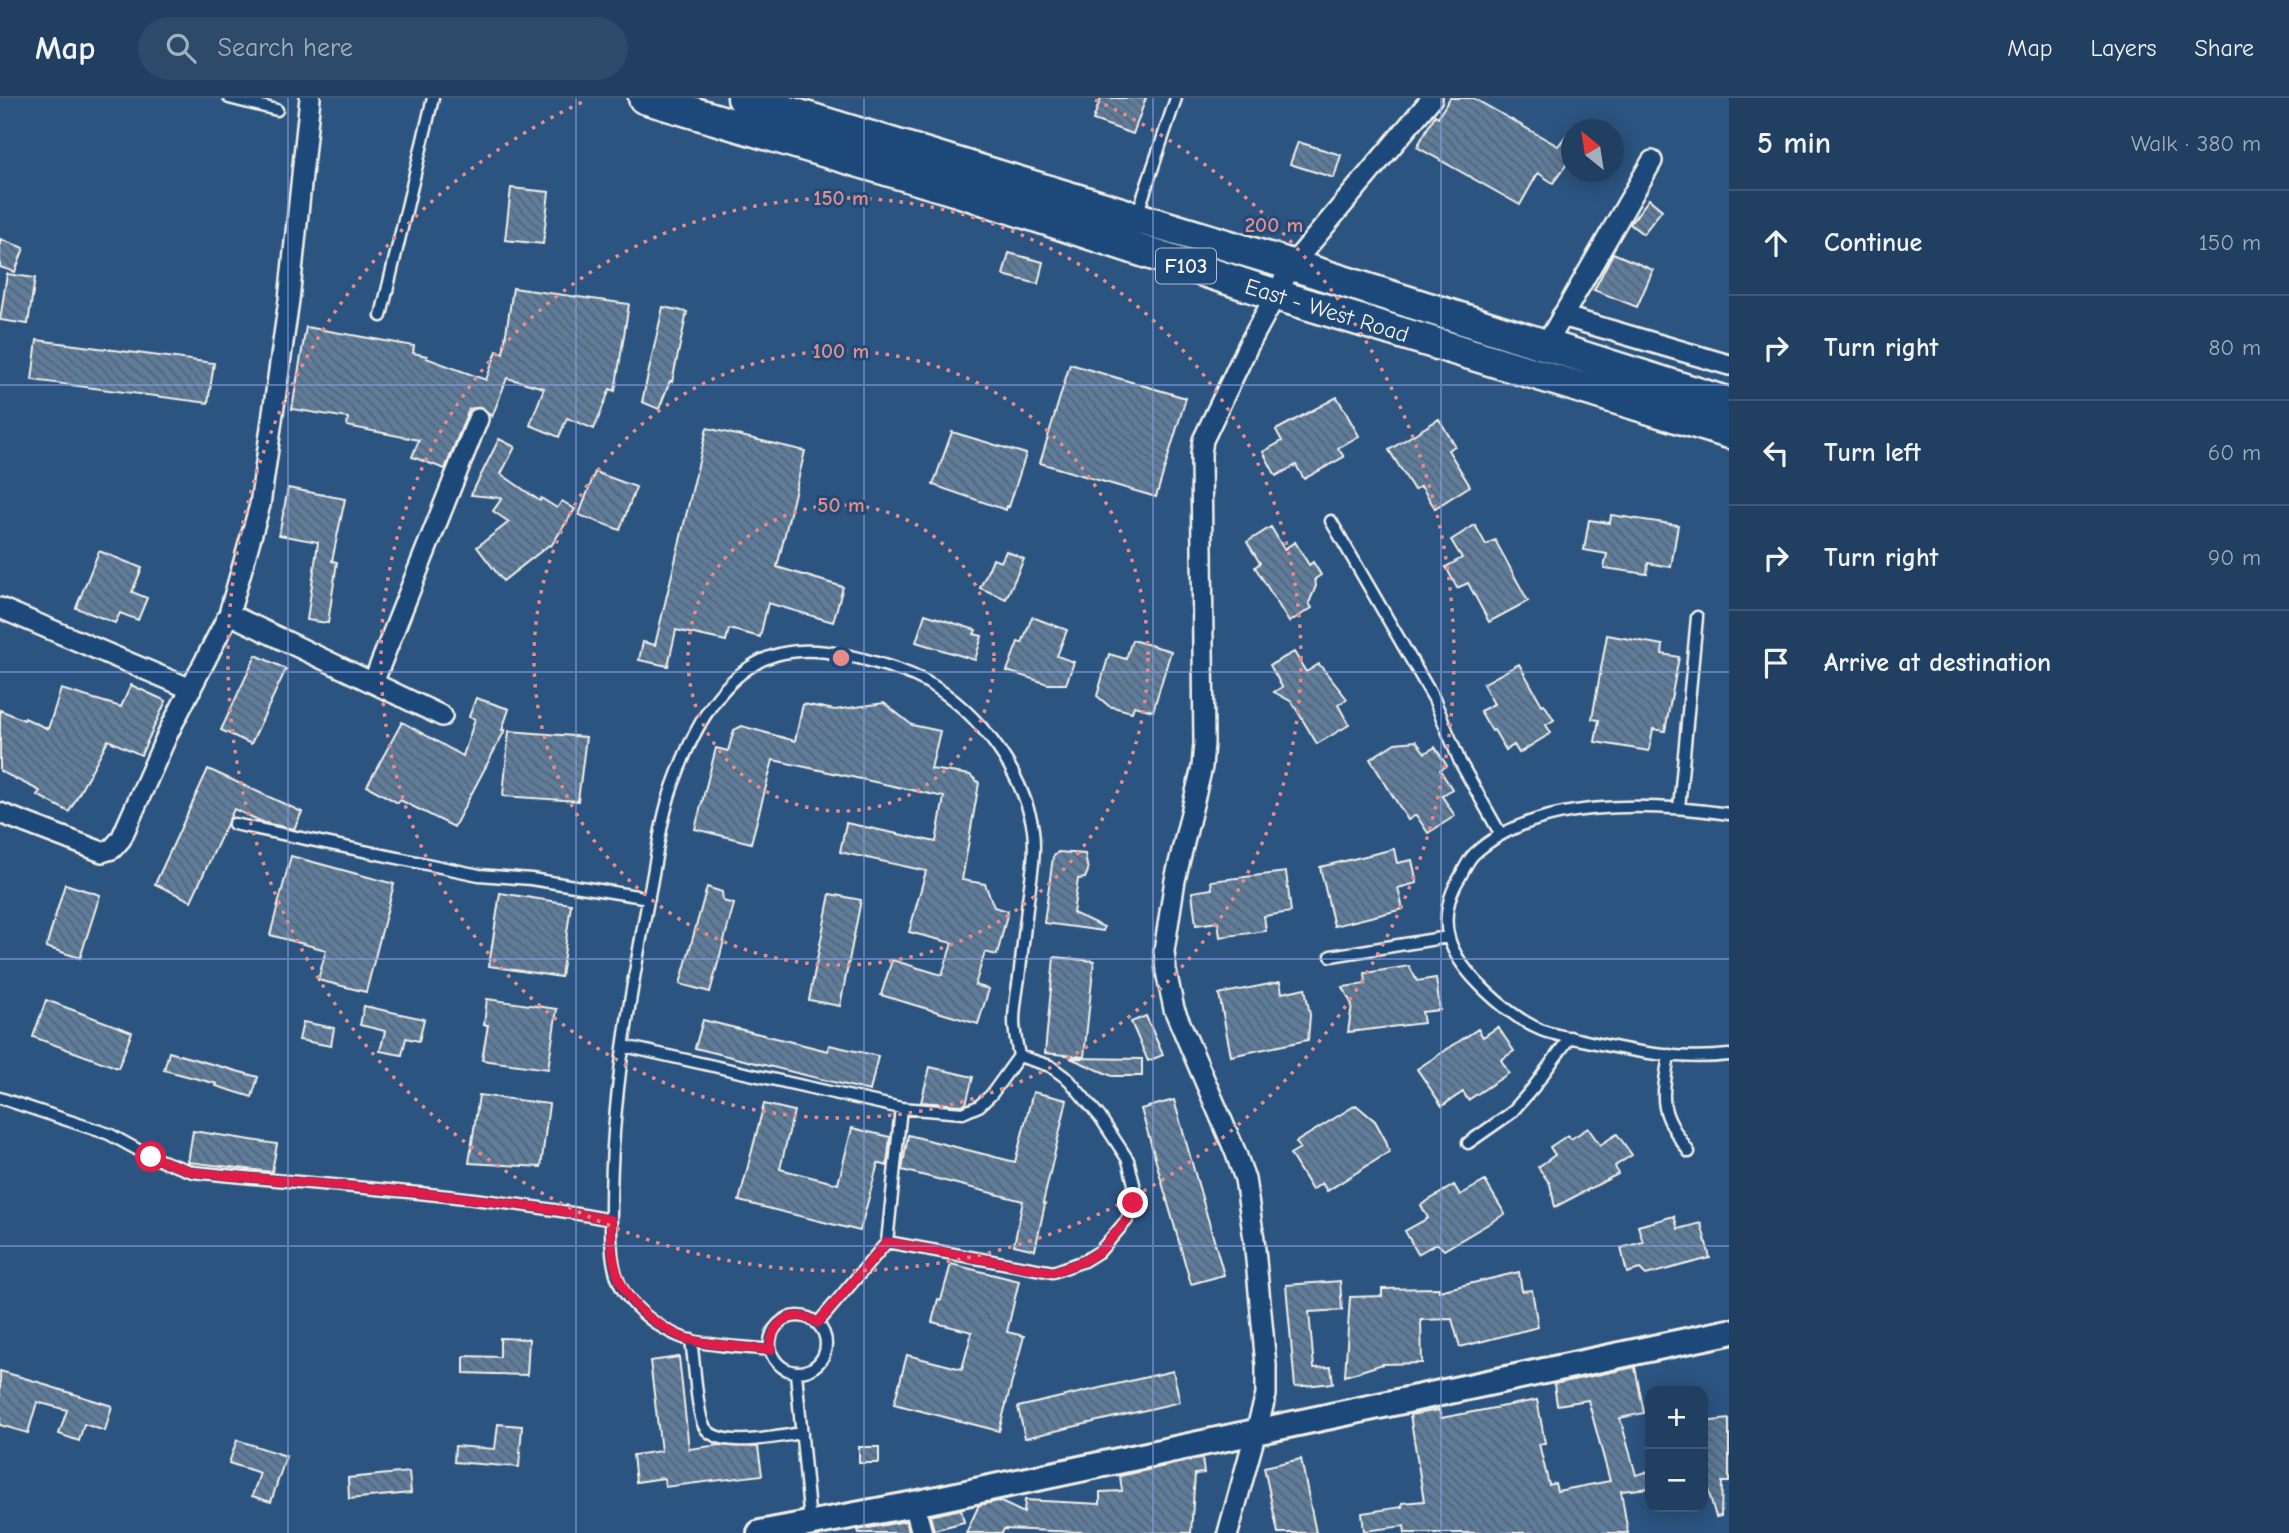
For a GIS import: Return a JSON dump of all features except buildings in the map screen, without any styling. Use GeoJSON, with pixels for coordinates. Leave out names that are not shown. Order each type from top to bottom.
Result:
{"type":"FeatureCollection","features":[{"type":"Feature","properties":{"kind":"main road","name":"East - West Road"},"geometry":{"type":"LineString","coordinates":[[644,98],[961,192],[1277,295],[1729,433]]}},
{"type":"Feature","properties":{"kind":"main road","name":"East - West Road"},"geometry":{"type":"LineString","coordinates":[[743,98],[801,111],[1729,403]]}},
{"type":"Feature","properties":{"kind":"street"},"geometry":{"type":"LineString","coordinates":[[0,813],[102,852],[112,849],[121,839],[169,731],[229,614],[260,505],[289,300],[310,98]]}},
{"type":"Feature","properties":{"kind":"street"},"geometry":{"type":"LineString","coordinates":[[1228,1533],[1266,1395],[1266,1364],[1254,1239],[1245,1179],[1174,1009],[1164,951],[1175,880],[1202,767],[1203,440],[1248,345],[1292,265],[1432,98]]}},
{"type":"Feature","properties":{"kind":"street"},"geometry":{"type":"LineString","coordinates":[[1546,345],[1652,161]]}},
{"type":"Feature","properties":{"kind":"street"},"geometry":{"type":"LineString","coordinates":[[1562,316],[1729,365]]}},
{"type":"Feature","properties":{"kind":"street"},"geometry":{"type":"LineString","coordinates":[[373,683],[478,419]]}},
{"type":"Feature","properties":{"kind":"street"},"geometry":{"type":"LineString","coordinates":[[0,608],[191,689]]}},
{"type":"Feature","properties":{"kind":"street"},"geometry":{"type":"LineString","coordinates":[[229,614],[442,716]]}},
{"type":"Feature","properties":{"kind":"street"},"geometry":{"type":"LineString","coordinates":[[760,1533],[805,1527],[1729,1332]]}},
{"type":"Feature","properties":{"kind":"street"},"geometry":{"type":"LineString","coordinates":[[914,1504],[922,1533]]}},
{"type":"Feature","properties":{"kind":"lane"},"geometry":{"type":"LineString","coordinates":[[229,98],[277,110]]}},
{"type":"Feature","properties":{"kind":"lane"},"geometry":{"type":"LineString","coordinates":[[381,316],[433,98]]}},
{"type":"Feature","properties":{"kind":"lane"},"geometry":{"type":"LineString","coordinates":[[1136,218],[1176,98]]}},
{"type":"Feature","properties":{"kind":"lane"},"geometry":{"type":"LineString","coordinates":[[1332,521],[1434,699],[1460,762],[1500,835]]}},
{"type":"Feature","properties":{"kind":"lane"},"geometry":{"type":"LineString","coordinates":[[1679,808],[1697,617]]}},
{"type":"Feature","properties":{"kind":"lane"},"geometry":{"type":"LineString","coordinates":[[624,1046],[901,1108],[963,1113],[979,1106],[991,1095],[1018,1056],[1014,1020],[1035,857],[1031,818],[1019,785],[1001,754],[973,718],[947,694],[915,676],[882,664],[807,650],[767,657],[749,667],[725,688],[702,721],[672,788],[628,1008],[611,1160],[611,1239],[615,1269],[622,1289],[634,1304],[655,1322],[691,1340],[771,1350]]}},
{"type":"Feature","properties":{"kind":"lane"},"geometry":{"type":"LineString","coordinates":[[1729,814],[1679,808],[1638,807],[1572,812],[1532,821],[1500,835],[1472,856],[1453,887],[1447,910],[1448,937],[1459,960],[1500,1003],[1516,1016],[1542,1030],[1616,1048],[1709,1058],[1729,1055]]}},
{"type":"Feature","properties":{"kind":"lane"},"geometry":{"type":"LineString","coordinates":[[234,824],[480,875],[531,879],[649,898]]}},
{"type":"Feature","properties":{"kind":"lane"},"geometry":{"type":"LineString","coordinates":[[1331,956],[1448,937]]}},
{"type":"Feature","properties":{"kind":"lane"},"geometry":{"type":"LineString","coordinates":[[1468,1143],[1511,1113],[1570,1037]]}},
{"type":"Feature","properties":{"kind":"lane"},"geometry":{"type":"LineString","coordinates":[[1669,1055],[1662,1098],[1669,1123],[1689,1152]]}},
{"type":"Feature","properties":{"kind":"lane"},"geometry":{"type":"LineString","coordinates":[[887,1242],[1053,1272],[1084,1261],[1100,1251],[1127,1220],[1133,1203],[1134,1184],[1128,1160],[1100,1117],[1069,1080],[1050,1066],[1018,1056]]}},
{"type":"Feature","properties":{"kind":"lane"},"geometry":{"type":"LineString","coordinates":[[0,1098],[109,1134],[151,1157],[193,1172],[462,1197],[540,1206],[611,1220]]}},
{"type":"Feature","properties":{"kind":"lane"},"geometry":{"type":"LineString","coordinates":[[818,1323],[887,1242],[901,1108]]}},
{"type":"Feature","properties":{"kind":"lane"},"geometry":{"type":"LineString","coordinates":[[801,1316],[818,1323],[827,1342],[821,1360],[796,1373],[778,1363],[772,1355],[771,1337],[783,1320],[801,1316]]}},
{"type":"Feature","properties":{"kind":"lane"},"geometry":{"type":"LineString","coordinates":[[691,1340],[702,1423],[713,1436],[737,1441],[802,1433]]}},
{"type":"Feature","properties":{"kind":"lane"},"geometry":{"type":"LineString","coordinates":[[796,1373],[802,1433],[805,1527]]}},
{"type":"Feature","properties":{"kind":"route"},"geometry":{"type":"LineString","coordinates":[[151,1157],[193,1172],[462,1197],[540,1206],[611,1220],[615,1269],[622,1289],[634,1304],[655,1322],[687,1340],[771,1350],[771,1337],[783,1320],[801,1316],[818,1323],[887,1242],[1053,1272],[1084,1261],[1100,1251],[1127,1220],[1133,1203]]}}]}
